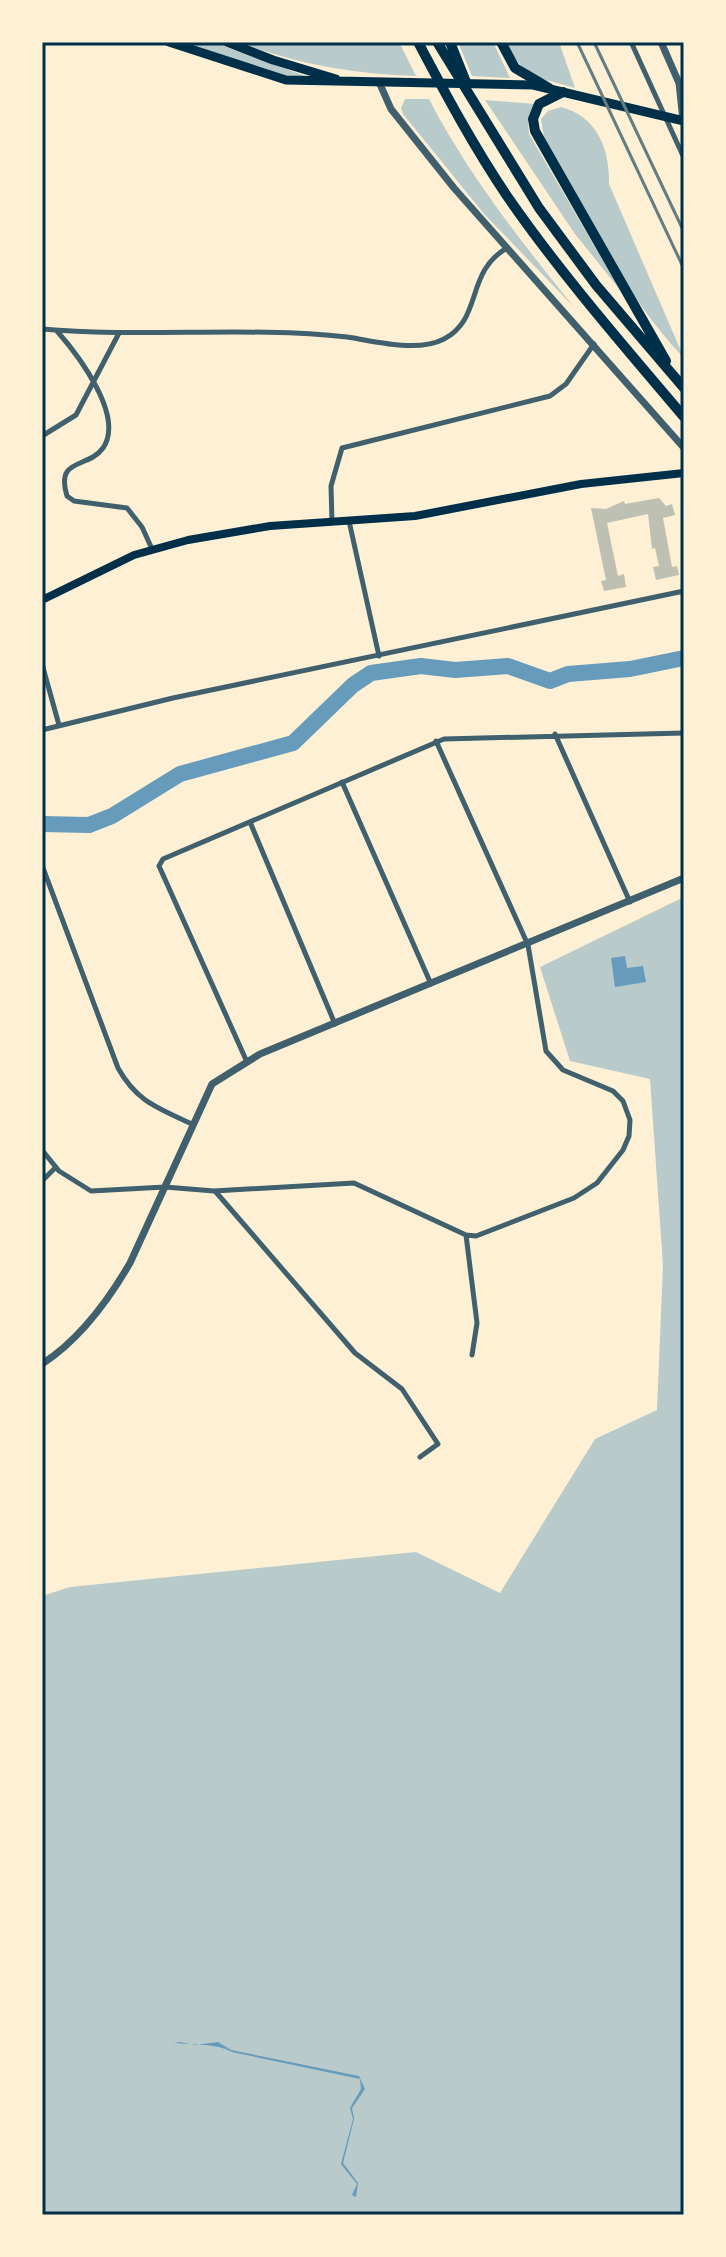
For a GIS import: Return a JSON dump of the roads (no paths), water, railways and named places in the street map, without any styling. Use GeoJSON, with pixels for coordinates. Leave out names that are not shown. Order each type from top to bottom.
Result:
{"type":"FeatureCollection","features":[{"type":"Feature","properties":{"kind":"highway"},"geometry":{"type":"LineString","coordinates":[[418,42],[456,114],[507,196],[583,298],[684,417]]}},
{"type":"Feature","properties":{"kind":"highway"},"geometry":{"type":"LineString","coordinates":[[437,42],[474,107],[557,234],[684,388]]}},
{"type":"Feature","properties":{"kind":"highway"},"geometry":{"type":"LineString","coordinates":[[450,42],[474,107]]}},
{"type":"Feature","properties":{"kind":"highway"},"geometry":{"type":"LineString","coordinates":[[501,42],[515,68],[549,88]]}},
{"type":"Feature","properties":{"kind":"highway"},"geometry":{"type":"LineString","coordinates":[[563,92],[539,104],[533,113],[535,131],[672,374]]}},
{"type":"Feature","properties":{"kind":"main road"},"geometry":{"type":"LineString","coordinates":[[169,42],[286,80],[549,88],[684,121]]}},
{"type":"Feature","properties":{"kind":"main road"},"geometry":{"type":"LineString","coordinates":[[227,42],[273,60],[343,80]]}},
{"type":"Feature","properties":{"kind":"main road"},"geometry":{"type":"LineString","coordinates":[[42,600],[79,579],[152,549],[270,526],[434,514],[576,485],[684,473]]}},
{"type":"Feature","properties":{"kind":"street"},"geometry":{"type":"LineString","coordinates":[[631,42],[684,158]]}},
{"type":"Feature","properties":{"kind":"street"},"geometry":{"type":"LineString","coordinates":[[661,42],[679,83],[684,121]]}},
{"type":"Feature","properties":{"kind":"street"},"geometry":{"type":"LineString","coordinates":[[379,82],[391,109],[414,140],[684,448]]}},
{"type":"Feature","properties":{"kind":"street"},"geometry":{"type":"LineString","coordinates":[[42,329],[328,335],[407,344],[435,343],[454,333],[471,308],[481,271],[507,248]]}},
{"type":"Feature","properties":{"kind":"street"},"geometry":{"type":"LineString","coordinates":[[56,330],[78,355],[110,420],[108,438],[101,451],[70,467],[64,478],[67,496],[74,501],[127,508],[142,527],[152,549]]}},
{"type":"Feature","properties":{"kind":"street"},"geometry":{"type":"LineString","coordinates":[[42,436],[76,415],[119,333]]}},
{"type":"Feature","properties":{"kind":"street"},"geometry":{"type":"LineString","coordinates":[[332,522],[331,486],[342,448],[550,396],[566,384],[594,344]]}},
{"type":"Feature","properties":{"kind":"street"},"geometry":{"type":"LineString","coordinates":[[349,521],[379,656]]}},
{"type":"Feature","properties":{"kind":"street"},"geometry":{"type":"LineString","coordinates":[[42,730],[684,591]]}},
{"type":"Feature","properties":{"kind":"street"},"geometry":{"type":"LineString","coordinates":[[42,664],[59,725]]}},
{"type":"Feature","properties":{"kind":"street"},"geometry":{"type":"LineString","coordinates":[[247,1062],[160,868],[163,859],[436,741],[469,736],[684,733]]}},
{"type":"Feature","properties":{"kind":"street"},"geometry":{"type":"LineString","coordinates":[[555,734],[630,903]]}},
{"type":"Feature","properties":{"kind":"street"},"geometry":{"type":"LineString","coordinates":[[42,1150],[56,1167],[91,1191],[165,1187],[214,1191],[354,1183],[466,1235],[483,1235],[574,1198],[597,1183],[610,1169],[629,1136],[628,1110],[613,1091],[563,1070],[546,1051],[528,945],[436,741]]}},
{"type":"Feature","properties":{"kind":"street"},"geometry":{"type":"LineString","coordinates":[[342,782],[432,985]]}},
{"type":"Feature","properties":{"kind":"street"},"geometry":{"type":"LineString","coordinates":[[250,822],[336,1025]]}},
{"type":"Feature","properties":{"kind":"street"},"geometry":{"type":"LineString","coordinates":[[43,868],[118,1068],[129,1088],[138,1097],[192,1124]]}},
{"type":"Feature","properties":{"kind":"street"},"geometry":{"type":"LineString","coordinates":[[42,1364],[71,1342],[114,1291],[130,1263],[212,1084],[247,1062],[684,878]]}},
{"type":"Feature","properties":{"kind":"street"},"geometry":{"type":"LineString","coordinates":[[42,1181],[56,1167]]}},
{"type":"Feature","properties":{"kind":"street"},"geometry":{"type":"LineString","coordinates":[[214,1191],[355,1353],[402,1389],[438,1444],[420,1457]]}},
{"type":"Feature","properties":{"kind":"street"},"geometry":{"type":"LineString","coordinates":[[466,1235],[477,1323],[472,1355]]}},
{"type":"Feature","properties":{"kind":"water"},"geometry":{"type":"Polygon","coordinates":[[[625,956],[627,968],[643,966],[646,982],[615,987],[611,958],[625,956]]]}},
{"type":"Feature","properties":{"kind":"water"},"geometry":{"type":"Polygon","coordinates":[[[218,2042],[231,2050],[359,2076],[365,2089],[352,2108],[354,2119],[343,2163],[358,2183],[356,2197],[352,2195],[357,2184],[341,2164],[353,2119],[350,2108],[361,2089],[360,2079],[199,2045],[218,2042]]]}},
{"type":"Feature","properties":{"kind":"waterway"},"geometry":{"type":"LineString","coordinates":[[42,824],[89,825],[112,816],[180,774],[293,743],[353,685],[371,673],[421,666],[455,670],[508,666],[550,681],[568,674],[630,669],[684,658]]}},
{"type":"Feature","properties":{"kind":"railway"},"geometry":{"type":"LineString","coordinates":[[577,42],[684,269]]}},
{"type":"Feature","properties":{"kind":"railway"},"geometry":{"type":"LineString","coordinates":[[594,42],[684,232]]}}]}
